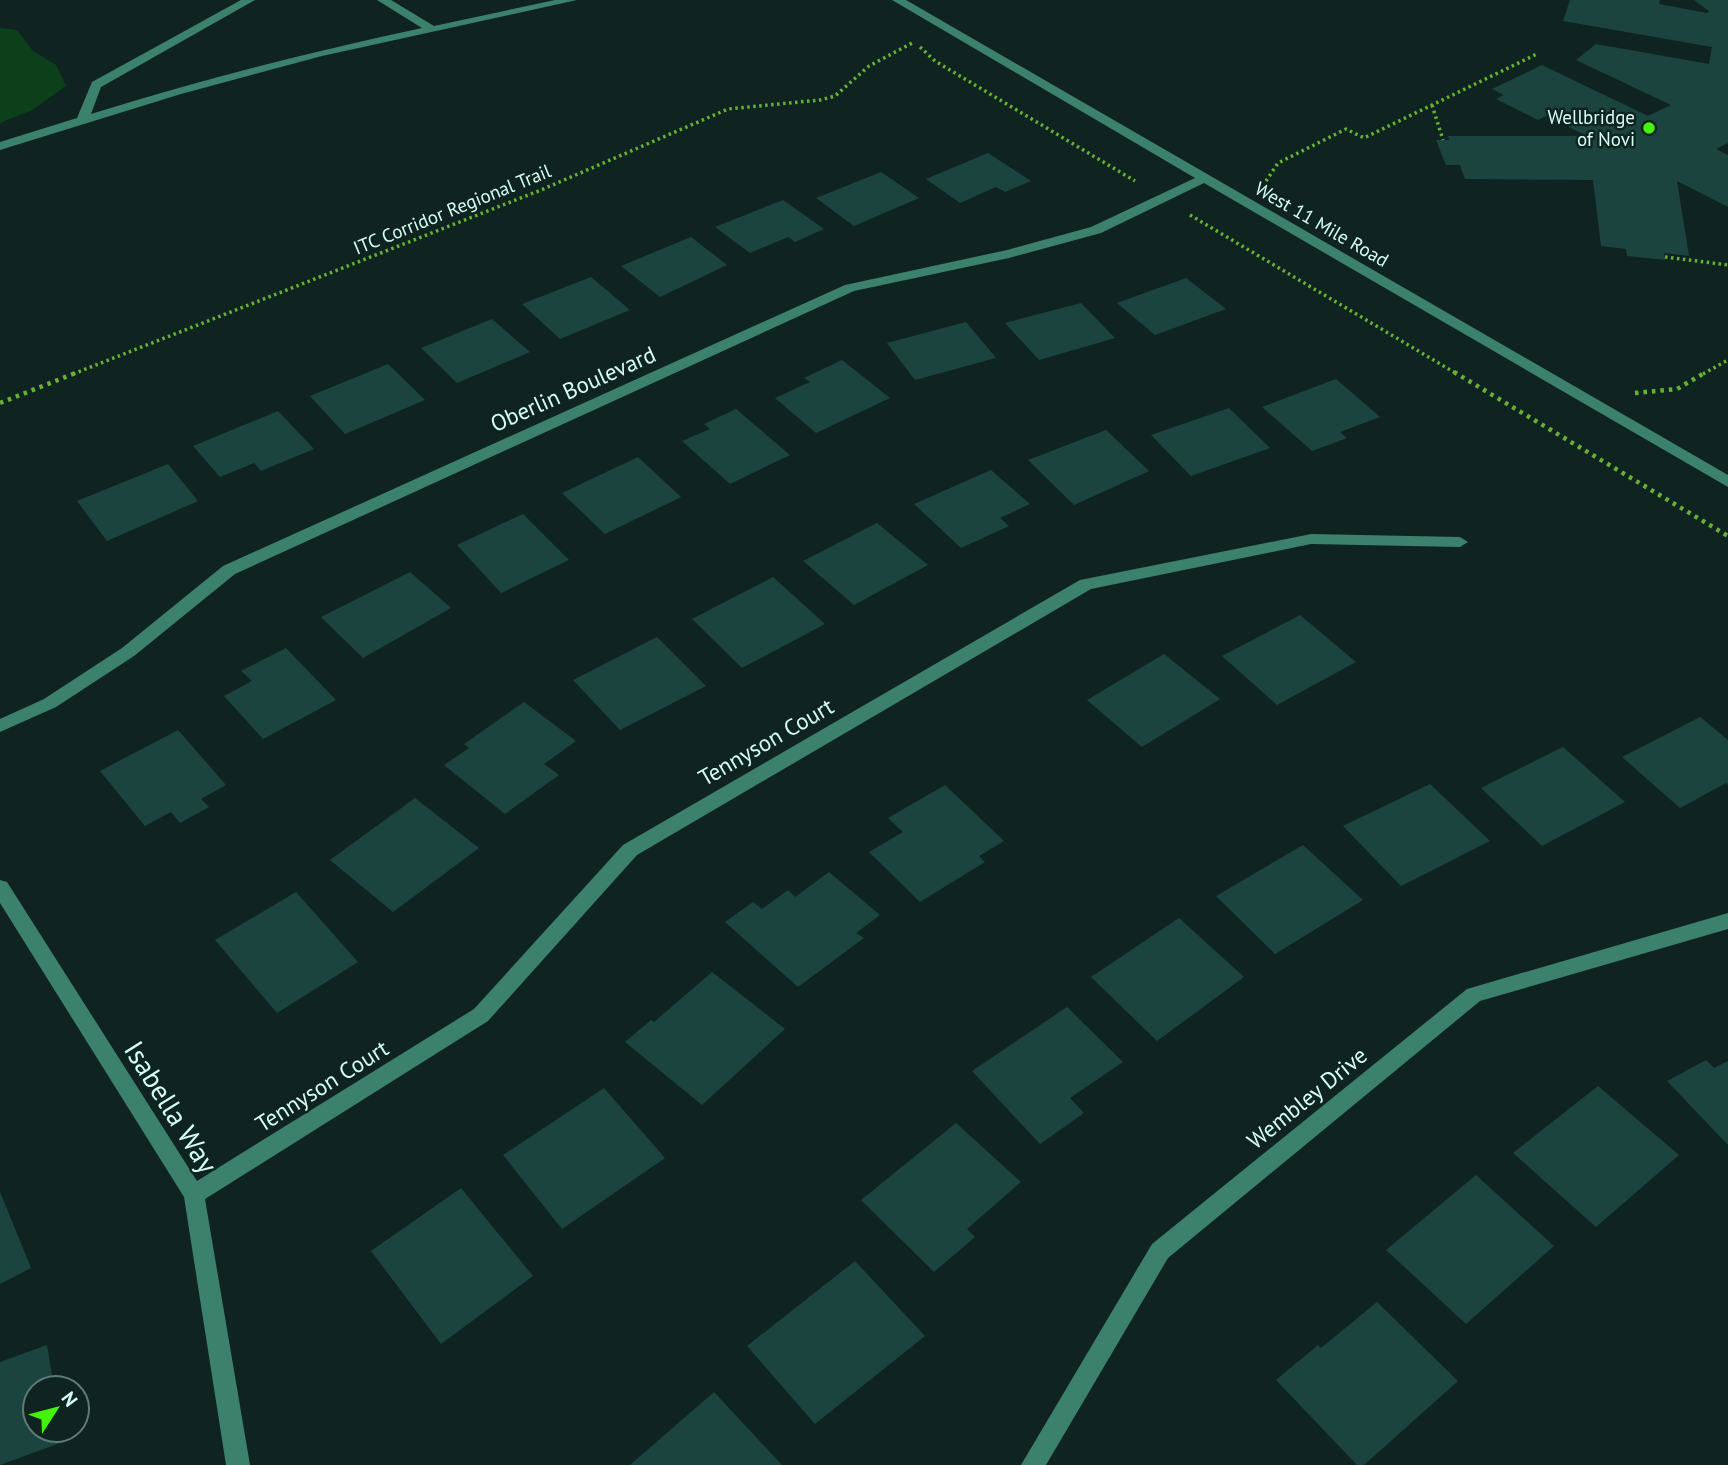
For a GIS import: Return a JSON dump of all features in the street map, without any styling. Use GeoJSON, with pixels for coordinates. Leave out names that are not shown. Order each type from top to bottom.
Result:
{"type":"FeatureCollection","features":[{"type":"Feature","properties":{"kind":"street"},"geometry":{"type":"LineString","coordinates":[[83,119],[96,85],[249,0]]}},
{"type":"Feature","properties":{"kind":"street"},"geometry":{"type":"LineString","coordinates":[[383,0],[432,29]]}},
{"type":"Feature","properties":{"kind":"street"},"geometry":{"type":"LineString","coordinates":[[0,146],[177,91],[321,53],[571,0]]}},
{"type":"Feature","properties":{"kind":"street","name":"West 11 Mile Road"},"geometry":{"type":"LineString","coordinates":[[898,0],[1728,482]]}},
{"type":"Feature","properties":{"kind":"street","name":"Oberlin Boulevard"},"geometry":{"type":"LineString","coordinates":[[0,726],[50,703],[128,652],[229,570],[761,328],[850,288],[1009,254],[1096,230],[1205,178]]}},
{"type":"Feature","properties":{"kind":"street","name":"Tennyson Court"},"geometry":{"type":"LineString","coordinates":[[194,1195],[481,1015],[630,850],[1086,584],[1311,539],[1460,542]]}},
{"type":"Feature","properties":{"kind":"street","name":"Isabella Way"},"geometry":{"type":"LineString","coordinates":[[0,887],[194,1195],[238,1465]]}},
{"type":"Feature","properties":{"kind":"street","name":"Wembley Drive"},"geometry":{"type":"LineString","coordinates":[[1034,1465],[1160,1251],[1474,995],[1728,921]]}},
{"type":"Feature","properties":{"kind":"path"},"geometry":{"type":"LineString","coordinates":[[914,42],[935,61],[1728,536]]}},
{"type":"Feature","properties":{"kind":"path","name":"ITC Corridor Regional Trail"},"geometry":{"type":"LineString","coordinates":[[0,403],[541,190],[728,109],[820,100],[835,96],[869,66],[908,44]]}},
{"type":"Feature","properties":{"kind":"path"},"geometry":{"type":"LineString","coordinates":[[1261,186],[1278,163],[1346,129],[1364,138],[1537,54]]}},
{"type":"Feature","properties":{"kind":"path"},"geometry":{"type":"LineString","coordinates":[[1432,105],[1443,140]]}},
{"type":"Feature","properties":{"kind":"path"},"geometry":{"type":"LineString","coordinates":[[1665,257],[1728,265]]}},
{"type":"Feature","properties":{"kind":"path"},"geometry":{"type":"LineString","coordinates":[[1627,394],[1677,389],[1728,360]]}},
{"type":"Feature","properties":{"kind":"shaded area"},"geometry":{"type":"Polygon","coordinates":[[[0,28],[17,30],[33,51],[56,65],[66,86],[32,110],[0,123],[0,28]]]}},
{"type":"Feature","properties":{"kind":"building","name":"Wellbridge of Novi"},"geometry":{"type":"Polygon","coordinates":[[[1570,0],[1660,0],[1659,4],[1707,13],[1709,11],[1694,0],[1728,0],[1728,143],[1716,149],[1728,155],[1728,207],[1677,181],[1689,256],[1664,253],[1665,260],[1627,256],[1626,249],[1601,246],[1593,180],[1465,179],[1460,165],[1446,165],[1436,140],[1449,140],[1448,136],[1587,136],[1546,116],[1538,120],[1496,99],[1504,95],[1492,89],[1542,65],[1648,116],[1671,105],[1576,60],[1596,44],[1709,64],[1712,47],[1563,21],[1570,0]]]}},
{"type":"Feature","properties":{"kind":"building"},"geometry":{"type":"Polygon","coordinates":[[[988,153],[1031,181],[1005,192],[996,187],[960,203],[926,179],[988,153]]]}},
{"type":"Feature","properties":{"kind":"building"},"geometry":{"type":"Polygon","coordinates":[[[881,172],[919,198],[854,226],[816,198],[881,172]]]}},
{"type":"Feature","properties":{"kind":"building"},"geometry":{"type":"Polygon","coordinates":[[[783,200],[824,229],[795,242],[788,237],[750,253],[715,227],[783,200]]]}},
{"type":"Feature","properties":{"kind":"building"},"geometry":{"type":"Polygon","coordinates":[[[691,237],[727,265],[660,297],[621,266],[691,237]]]}},
{"type":"Feature","properties":{"kind":"building"},"geometry":{"type":"Polygon","coordinates":[[[591,277],[630,310],[560,339],[522,304],[591,277]]]}},
{"type":"Feature","properties":{"kind":"building"},"geometry":{"type":"Polygon","coordinates":[[[1186,278],[1226,309],[1155,335],[1117,303],[1186,278]]]}},
{"type":"Feature","properties":{"kind":"building"},"geometry":{"type":"Polygon","coordinates":[[[1081,303],[1115,338],[1039,360],[1005,323],[1081,303]]]}},
{"type":"Feature","properties":{"kind":"building"},"geometry":{"type":"Polygon","coordinates":[[[492,319],[530,352],[457,383],[421,348],[492,319]]]}},
{"type":"Feature","properties":{"kind":"building"},"geometry":{"type":"Polygon","coordinates":[[[966,322],[996,358],[915,380],[887,343],[966,322]]]}},
{"type":"Feature","properties":{"kind":"building"},"geometry":{"type":"Polygon","coordinates":[[[842,360],[890,398],[816,433],[775,398],[810,382],[804,378],[842,360]]]}},
{"type":"Feature","properties":{"kind":"building"},"geometry":{"type":"Polygon","coordinates":[[[388,364],[425,400],[345,434],[310,396],[388,364]]]}},
{"type":"Feature","properties":{"kind":"building"},"geometry":{"type":"Polygon","coordinates":[[[1336,379],[1380,417],[1340,432],[1347,438],[1312,451],[1262,407],[1336,379]]]}},
{"type":"Feature","properties":{"kind":"building"},"geometry":{"type":"Polygon","coordinates":[[[1229,408],[1270,448],[1191,476],[1151,435],[1229,408]]]}},
{"type":"Feature","properties":{"kind":"building"},"geometry":{"type":"Polygon","coordinates":[[[736,409],[790,455],[730,484],[682,441],[710,429],[704,424],[736,409]]]}},
{"type":"Feature","properties":{"kind":"building"},"geometry":{"type":"Polygon","coordinates":[[[278,411],[314,449],[261,471],[254,463],[220,477],[193,446],[278,411]]]}},
{"type":"Feature","properties":{"kind":"building"},"geometry":{"type":"Polygon","coordinates":[[[1106,430],[1149,471],[1074,505],[1028,460],[1106,430]]]}},
{"type":"Feature","properties":{"kind":"building"},"geometry":{"type":"Polygon","coordinates":[[[638,457],[681,497],[605,534],[562,493],[638,457]]]}},
{"type":"Feature","properties":{"kind":"building"},"geometry":{"type":"Polygon","coordinates":[[[168,464],[198,501],[107,541],[77,501],[168,464]]]}},
{"type":"Feature","properties":{"kind":"building"},"geometry":{"type":"Polygon","coordinates":[[[991,470],[1030,504],[1000,518],[1009,526],[961,548],[914,504],[991,470]]]}},
{"type":"Feature","properties":{"kind":"building"},"geometry":{"type":"Polygon","coordinates":[[[523,514],[569,560],[501,593],[457,545],[523,514]]]}},
{"type":"Feature","properties":{"kind":"building"},"geometry":{"type":"Polygon","coordinates":[[[877,523],[928,565],[854,605],[803,561],[877,523]]]}},
{"type":"Feature","properties":{"kind":"building"},"geometry":{"type":"Polygon","coordinates":[[[410,572],[451,608],[363,658],[321,617],[410,572]]]}},
{"type":"Feature","properties":{"kind":"building"},"geometry":{"type":"Polygon","coordinates":[[[773,577],[825,624],[742,668],[692,619],[773,577]]]}},
{"type":"Feature","properties":{"kind":"building"},"geometry":{"type":"Polygon","coordinates":[[[1300,615],[1356,662],[1277,705],[1222,656],[1300,615]]]}},
{"type":"Feature","properties":{"kind":"building"},"geometry":{"type":"Polygon","coordinates":[[[657,637],[706,686],[620,730],[573,680],[657,637]]]}},
{"type":"Feature","properties":{"kind":"building"},"geometry":{"type":"Polygon","coordinates":[[[286,648],[336,700],[263,739],[224,696],[252,681],[241,671],[286,648]]]}},
{"type":"Feature","properties":{"kind":"building"},"geometry":{"type":"Polygon","coordinates":[[[1164,654],[1220,699],[1142,747],[1087,700],[1164,654]]]}},
{"type":"Feature","properties":{"kind":"building"},"geometry":{"type":"Polygon","coordinates":[[[524,702],[576,741],[544,764],[559,775],[505,814],[444,765],[469,748],[464,744],[524,702]]]}},
{"type":"Feature","properties":{"kind":"building"},"geometry":{"type":"Polygon","coordinates":[[[1700,717],[1728,740],[1728,785],[1726,783],[1680,808],[1622,757],[1700,717]]]}},
{"type":"Feature","properties":{"kind":"building"},"geometry":{"type":"Polygon","coordinates":[[[178,730],[226,785],[201,799],[209,807],[180,823],[171,812],[145,826],[100,771],[178,730]]]}},
{"type":"Feature","properties":{"kind":"building"},"geometry":{"type":"Polygon","coordinates":[[[1563,747],[1625,802],[1542,846],[1481,788],[1563,747]]]}},
{"type":"Feature","properties":{"kind":"building"},"geometry":{"type":"Polygon","coordinates":[[[1430,784],[1490,841],[1401,886],[1343,826],[1430,784]]]}},
{"type":"Feature","properties":{"kind":"building"},"geometry":{"type":"Polygon","coordinates":[[[945,785],[1004,841],[979,856],[985,862],[920,902],[869,852],[903,832],[888,818],[945,785]]]}},
{"type":"Feature","properties":{"kind":"building"},"geometry":{"type":"Polygon","coordinates":[[[415,798],[479,848],[393,912],[330,860],[415,798]]]}},
{"type":"Feature","properties":{"kind":"building"},"geometry":{"type":"Polygon","coordinates":[[[1303,845],[1363,900],[1275,954],[1216,896],[1303,845]]]}},
{"type":"Feature","properties":{"kind":"building"},"geometry":{"type":"Polygon","coordinates":[[[829,872],[880,915],[856,933],[864,938],[798,987],[725,922],[753,902],[762,909],[788,890],[795,897],[829,872]]]}},
{"type":"Feature","properties":{"kind":"building"},"geometry":{"type":"Polygon","coordinates":[[[296,892],[358,962],[277,1013],[215,940],[296,892]]]}},
{"type":"Feature","properties":{"kind":"building"},"geometry":{"type":"Polygon","coordinates":[[[1179,918],[1244,977],[1157,1041],[1091,977],[1179,918]]]}},
{"type":"Feature","properties":{"kind":"building"},"geometry":{"type":"Polygon","coordinates":[[[712,972],[785,1029],[702,1105],[625,1042],[651,1020],[654,1022],[712,972]]]}},
{"type":"Feature","properties":{"kind":"building"},"geometry":{"type":"Polygon","coordinates":[[[1067,1007],[1123,1062],[1070,1098],[1084,1113],[1040,1144],[972,1071],[1067,1007]]]}},
{"type":"Feature","properties":{"kind":"building"},"geometry":{"type":"Polygon","coordinates":[[[1706,1060],[1714,1068],[1728,1061],[1728,1145],[1667,1081],[1706,1060]]]}},
{"type":"Feature","properties":{"kind":"building"},"geometry":{"type":"Polygon","coordinates":[[[1598,1086],[1679,1155],[1596,1227],[1513,1153],[1598,1086]]]}},
{"type":"Feature","properties":{"kind":"building"},"geometry":{"type":"Polygon","coordinates":[[[604,1088],[665,1158],[562,1229],[503,1155],[604,1088]]]}},
{"type":"Feature","properties":{"kind":"building"},"geometry":{"type":"Polygon","coordinates":[[[956,1123],[1021,1182],[967,1229],[975,1237],[934,1272],[861,1200],[956,1123]]]}},
{"type":"Feature","properties":{"kind":"building"},"geometry":{"type":"Polygon","coordinates":[[[1476,1175],[1554,1246],[1466,1324],[1386,1250],[1476,1175]]]}},
{"type":"Feature","properties":{"kind":"building"},"geometry":{"type":"Polygon","coordinates":[[[461,1188],[533,1276],[441,1344],[371,1251],[461,1188]]]}},
{"type":"Feature","properties":{"kind":"building"},"geometry":{"type":"Polygon","coordinates":[[[0,1192],[31,1268],[0,1284],[0,1192]]]}},
{"type":"Feature","properties":{"kind":"building"},"geometry":{"type":"Polygon","coordinates":[[[855,1261],[925,1336],[815,1424],[747,1346],[855,1261]]]}},
{"type":"Feature","properties":{"kind":"building"},"geometry":{"type":"Polygon","coordinates":[[[1377,1302],[1458,1381],[1364,1465],[1357,1465],[1276,1380],[1318,1345],[1321,1348],[1377,1302]]]}},
{"type":"Feature","properties":{"kind":"building"},"geometry":{"type":"Polygon","coordinates":[[[47,1345],[52,1374],[21,1374],[21,1444],[58,1444],[0,1465],[0,1362],[47,1345]]]}},
{"type":"Feature","properties":{"kind":"building"},"geometry":{"type":"Polygon","coordinates":[[[714,1392],[782,1465],[630,1465],[714,1392]]]}},
{"type":"Feature","properties":{"kind":"place","name":"Wellbridge of Novi"},"geometry":{"type":"Point","coordinates":[1649,128]}}]}
